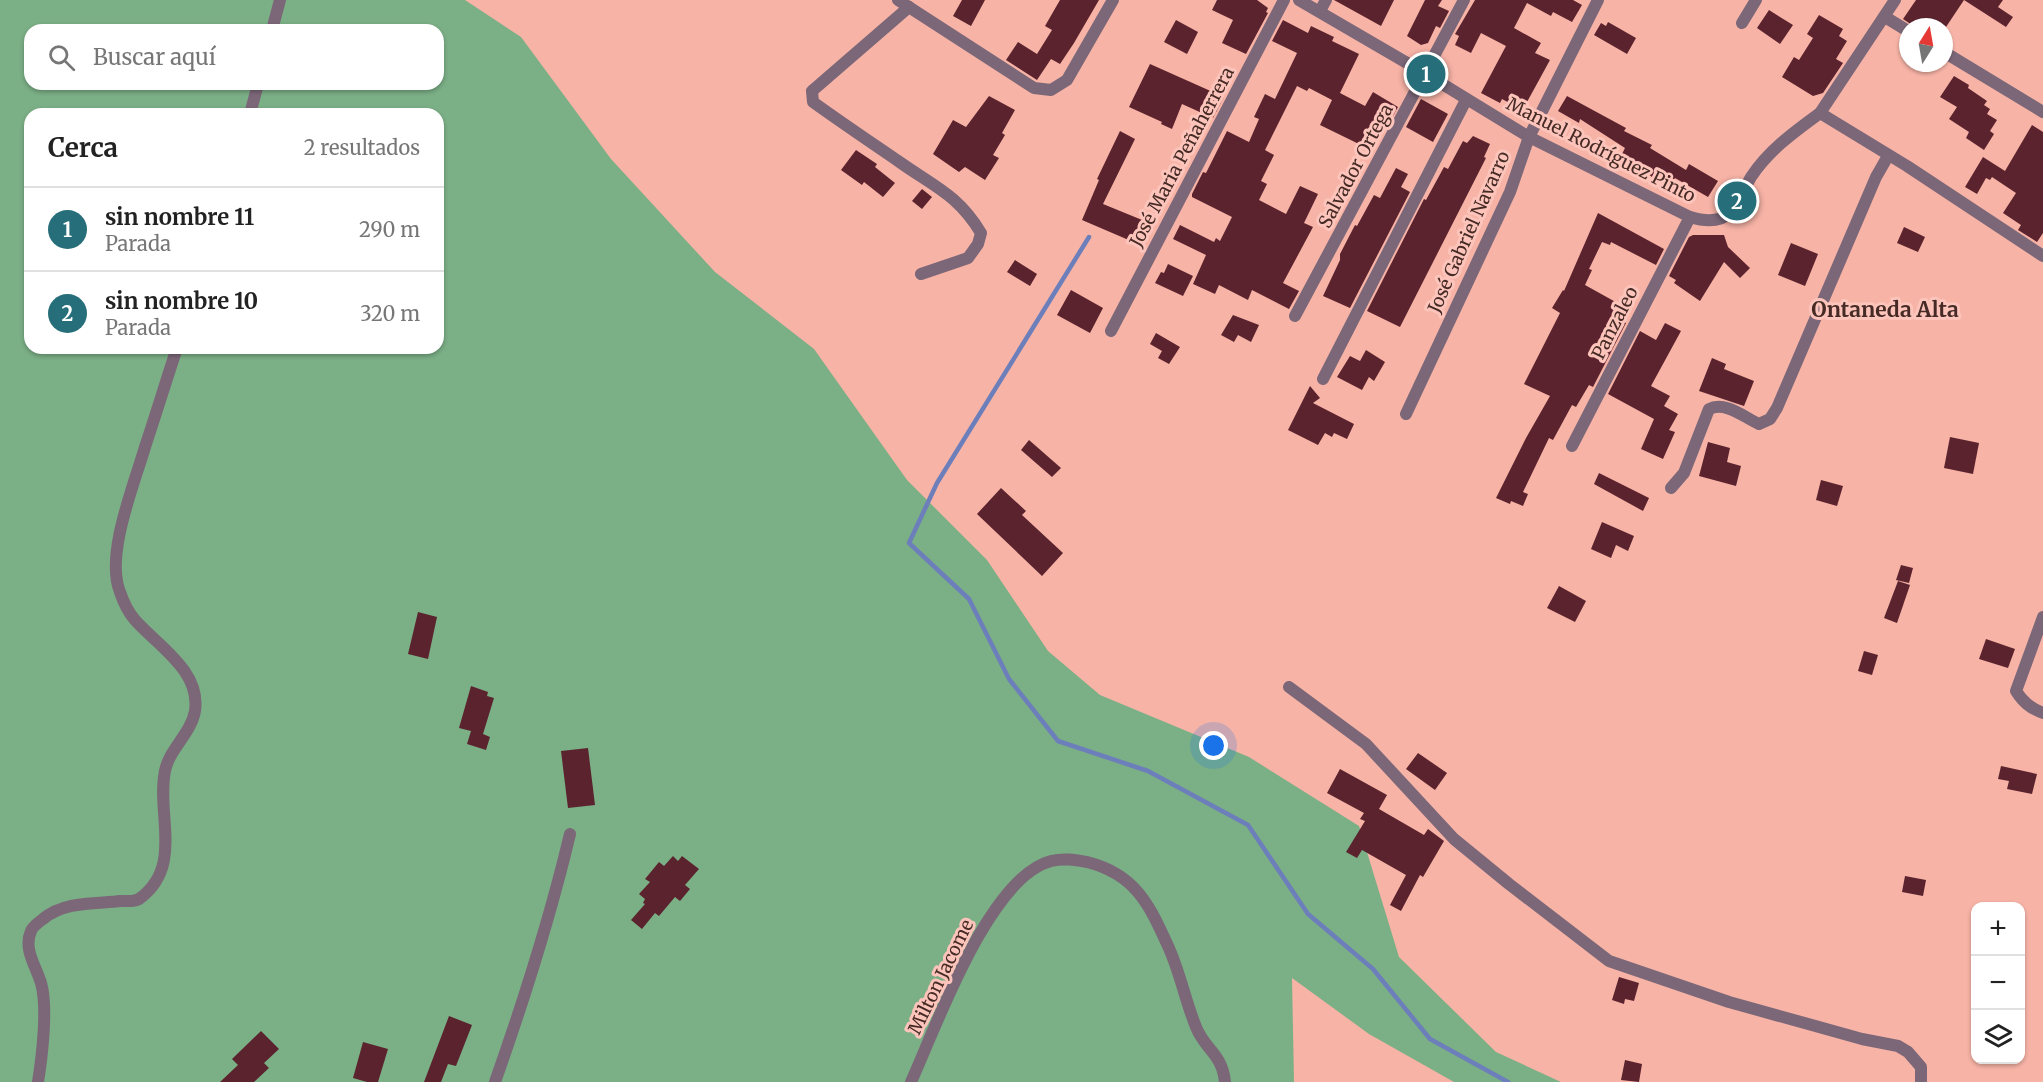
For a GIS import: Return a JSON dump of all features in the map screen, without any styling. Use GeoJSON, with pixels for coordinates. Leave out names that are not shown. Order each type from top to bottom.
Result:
{"type":"FeatureCollection","features":[{"type":"Feature","properties":{"kind":"street"},"geometry":{"type":"LineString","coordinates":[[274,24],[280,0]]}},
{"type":"Feature","properties":{"kind":"street"},"geometry":{"type":"LineString","coordinates":[[921,274],[968,258],[978,244],[981,232],[972,218],[947,192],[813,102],[812,91],[903,4],[1034,88],[1052,90],[1067,80],[1113,0]]}},
{"type":"Feature","properties":{"kind":"street","name":"José Maria Peñaherrera"},"geometry":{"type":"LineString","coordinates":[[1111,330],[1284,0]]}},
{"type":"Feature","properties":{"kind":"street","name":"Manuel Rodríguez Pinto"},"geometry":{"type":"LineString","coordinates":[[1299,0],[1323,6],[1466,100],[1529,136],[1690,217],[1710,221],[1720,219],[1731,212],[1751,177],[1769,153],[1820,113],[1895,0]]}},
{"type":"Feature","properties":{"kind":"street","name":"Salvador Ortega"},"geometry":{"type":"LineString","coordinates":[[1295,316],[1464,0]]}},
{"type":"Feature","properties":{"kind":"street","name":"José Gabriel Navarro"},"geometry":{"type":"LineString","coordinates":[[1406,414],[1510,192],[1529,136],[1598,0]]}},
{"type":"Feature","properties":{"kind":"street"},"geometry":{"type":"LineString","coordinates":[[1742,23],[1756,0]]}},
{"type":"Feature","properties":{"kind":"street"},"geometry":{"type":"LineString","coordinates":[[1885,17],[1899,26]]}},
{"type":"Feature","properties":{"kind":"street"},"geometry":{"type":"LineString","coordinates":[[1953,57],[2043,112]]}},
{"type":"Feature","properties":{"kind":"street"},"geometry":{"type":"LineString","coordinates":[[252,108],[256,90]]}},
{"type":"Feature","properties":{"kind":"street"},"geometry":{"type":"LineString","coordinates":[[1323,380],[1466,100]]}},
{"type":"Feature","properties":{"kind":"street"},"geometry":{"type":"LineString","coordinates":[[1820,113],[1907,166],[2043,256]]}},
{"type":"Feature","properties":{"kind":"street"},"geometry":{"type":"LineString","coordinates":[[1671,488],[1684,473],[1709,409],[1715,406],[1725,407],[1759,424],[1770,419],[1777,408],[1871,187],[1888,156]]}},
{"type":"Feature","properties":{"kind":"street","name":"Panzaleo"},"geometry":{"type":"LineString","coordinates":[[1572,446],[1690,217]]}},
{"type":"Feature","properties":{"kind":"street"},"geometry":{"type":"LineString","coordinates":[[38,1082],[44,1003],[42,984],[31,959],[28,943],[31,929],[47,916],[65,906],[137,900],[154,884],[164,863],[167,837],[165,771],[195,712],[195,692],[186,673],[168,651],[134,619],[119,591],[116,563],[122,521],[175,354]]}},
{"type":"Feature","properties":{"kind":"street"},"geometry":{"type":"LineString","coordinates":[[2043,616],[2016,691],[2023,702],[2043,713]]}},
{"type":"Feature","properties":{"kind":"street"},"geometry":{"type":"LineString","coordinates":[[1289,687],[1366,744],[1454,839],[1608,962],[1728,1002],[1862,1039],[1898,1046],[1908,1052],[1921,1067],[1921,1082]]}},
{"type":"Feature","properties":{"kind":"street"},"geometry":{"type":"LineString","coordinates":[[495,1082],[542,943],[570,834]]}},
{"type":"Feature","properties":{"kind":"street","name":"Milton Jacome"},"geometry":{"type":"LineString","coordinates":[[911,1082],[964,963],[987,922],[1007,894],[1030,872],[1050,862],[1071,859],[1100,866],[1127,879],[1152,910],[1175,961],[1197,1030],[1223,1066],[1225,1082]]}},
{"type":"Feature","properties":{"kind":"green space"},"geometry":{"type":"Polygon","coordinates":[[[0,0],[465,0],[521,37],[611,159],[715,272],[814,349],[907,480],[987,560],[1048,651],[1100,695],[1249,757],[1359,826],[1399,957],[1496,1052],[1561,1082],[1454,1082],[1369,1034],[1292,978],[1294,1082],[0,1082],[0,0]]]}},
{"type":"Feature","properties":{"kind":"building"},"geometry":{"type":"Polygon","coordinates":[[[962,0],[985,0],[971,26],[953,16],[962,0]]]}},
{"type":"Feature","properties":{"kind":"building"},"geometry":{"type":"Polygon","coordinates":[[[1060,0],[1099,0],[1060,64],[1051,59],[1037,80],[1006,60],[1018,42],[1037,54],[1052,30],[1045,26],[1060,0]]]}},
{"type":"Feature","properties":{"kind":"building"},"geometry":{"type":"Polygon","coordinates":[[[1217,0],[1257,0],[1268,8],[1266,12],[1268,13],[1246,54],[1222,43],[1233,20],[1212,10],[1217,0]]]}},
{"type":"Feature","properties":{"kind":"building"},"geometry":{"type":"Polygon","coordinates":[[[1334,0],[1394,0],[1381,26],[1334,0]]]}},
{"type":"Feature","properties":{"kind":"building"},"geometry":{"type":"Polygon","coordinates":[[[1425,0],[1442,0],[1438,6],[1449,11],[1440,28],[1436,26],[1428,43],[1421,45],[1407,36],[1425,0]]]}},
{"type":"Feature","properties":{"kind":"building"},"geometry":{"type":"Polygon","coordinates":[[[1475,0],[1573,0],[1582,5],[1572,22],[1553,12],[1551,16],[1527,3],[1514,28],[1541,43],[1535,53],[1550,60],[1527,102],[1519,98],[1515,106],[1502,99],[1500,103],[1481,93],[1506,46],[1481,33],[1471,53],[1455,45],[1459,36],[1455,34],[1475,0]]]}},
{"type":"Feature","properties":{"kind":"building"},"geometry":{"type":"Polygon","coordinates":[[[1916,0],[1964,0],[1952,18],[1904,18],[1916,0]]]}},
{"type":"Feature","properties":{"kind":"building"},"geometry":{"type":"Polygon","coordinates":[[[1964,0],[2003,0],[1998,7],[2013,17],[2006,27],[1964,0]]]}},
{"type":"Feature","properties":{"kind":"building"},"geometry":{"type":"Polygon","coordinates":[[[1769,10],[1793,25],[1780,44],[1757,28],[1769,10]]]}},
{"type":"Feature","properties":{"kind":"building"},"geometry":{"type":"Polygon","coordinates":[[[1819,15],[1843,29],[1839,36],[1847,41],[1836,59],[1843,63],[1823,93],[1813,96],[1782,77],[1794,57],[1799,60],[1813,38],[1807,34],[1819,15]]]}},
{"type":"Feature","properties":{"kind":"building"},"geometry":{"type":"Polygon","coordinates":[[[1176,20],[1198,32],[1187,54],[1164,42],[1176,20]]]}},
{"type":"Feature","properties":{"kind":"building"},"geometry":{"type":"Polygon","coordinates":[[[1283,20],[1308,33],[1311,26],[1334,37],[1332,41],[1359,54],[1340,93],[1365,106],[1373,92],[1398,107],[1392,118],[1381,112],[1363,146],[1320,125],[1332,100],[1309,88],[1307,91],[1297,86],[1265,150],[1274,155],[1261,181],[1267,184],[1259,200],[1286,214],[1300,186],[1318,194],[1304,223],[1313,227],[1283,283],[1299,291],[1289,309],[1252,290],[1248,300],[1219,285],[1215,294],[1193,284],[1206,255],[1173,239],[1180,225],[1214,242],[1216,238],[1220,241],[1232,217],[1192,197],[1192,194],[1203,172],[1206,173],[1227,131],[1249,142],[1259,119],[1254,117],[1265,94],[1275,99],[1297,53],[1272,41],[1283,20]]]}},
{"type":"Feature","properties":{"kind":"building"},"geometry":{"type":"Polygon","coordinates":[[[1608,22],[1636,38],[1627,54],[1594,35],[1601,23],[1606,26],[1608,22]]]}},
{"type":"Feature","properties":{"kind":"building"},"geometry":{"type":"Polygon","coordinates":[[[1150,64],[1224,97],[1213,118],[1182,104],[1172,129],[1129,107],[1150,64]]]}},
{"type":"Feature","properties":{"kind":"building"},"geometry":{"type":"Polygon","coordinates":[[[1954,76],[1969,85],[1968,88],[1987,101],[1984,105],[1990,109],[1987,114],[1997,120],[1990,131],[1994,134],[1984,150],[1966,138],[1969,132],[1949,119],[1957,107],[1940,97],[1954,76]]]}},
{"type":"Feature","properties":{"kind":"building"},"geometry":{"type":"Polygon","coordinates":[[[989,96],[1015,110],[1002,133],[1005,135],[993,155],[999,158],[985,180],[965,167],[959,172],[933,154],[953,120],[966,127],[989,96]]]}},
{"type":"Feature","properties":{"kind":"building"},"geometry":{"type":"Polygon","coordinates":[[[1567,96],[1626,128],[1624,131],[1652,145],[1650,148],[1686,170],[1689,164],[1718,181],[1708,197],[1675,178],[1669,187],[1632,165],[1634,160],[1622,154],[1625,148],[1580,119],[1579,123],[1558,111],[1567,96]]]}},
{"type":"Feature","properties":{"kind":"building"},"geometry":{"type":"Polygon","coordinates":[[[1421,99],[1448,114],[1433,142],[1406,127],[1421,99]]]}},
{"type":"Feature","properties":{"kind":"building"},"geometry":{"type":"Polygon","coordinates":[[[2032,125],[2043,132],[2043,233],[2037,242],[2018,230],[2021,225],[2003,213],[2016,193],[1992,177],[1990,180],[1986,178],[1977,194],[1965,187],[1983,157],[2005,171],[2032,125]]]}},
{"type":"Feature","properties":{"kind":"building"},"geometry":{"type":"Polygon","coordinates":[[[1120,131],[1135,139],[1103,204],[1147,222],[1138,244],[1082,220],[1099,180],[1097,179],[1120,131]]]}},
{"type":"Feature","properties":{"kind":"building"},"geometry":{"type":"Polygon","coordinates":[[[1473,136],[1490,144],[1484,157],[1486,158],[1400,327],[1367,311],[1424,199],[1426,200],[1444,167],[1448,169],[1463,141],[1467,143],[1473,136]]]}},
{"type":"Feature","properties":{"kind":"building"},"geometry":{"type":"Polygon","coordinates":[[[856,150],[877,164],[875,167],[895,183],[883,197],[864,182],[862,185],[841,170],[856,150]]]}},
{"type":"Feature","properties":{"kind":"building"},"geometry":{"type":"Polygon","coordinates":[[[1396,168],[1408,174],[1401,187],[1410,192],[1350,308],[1323,296],[1355,225],[1357,226],[1374,195],[1380,198],[1396,168]]]}},
{"type":"Feature","properties":{"kind":"building"},"geometry":{"type":"Polygon","coordinates":[[[922,189],[932,197],[922,209],[912,201],[922,189]]]}},
{"type":"Feature","properties":{"kind":"building"},"geometry":{"type":"Polygon","coordinates":[[[1598,213],[1664,249],[1656,265],[1611,242],[1610,245],[1602,242],[1589,269],[1592,270],[1585,285],[1630,310],[1624,322],[1626,323],[1593,387],[1589,385],[1576,407],[1572,405],[1553,440],[1549,438],[1523,492],[1528,494],[1523,506],[1511,501],[1510,504],[1496,498],[1550,396],[1524,384],[1560,313],[1552,308],[1564,291],[1598,213]]]}},
{"type":"Feature","properties":{"kind":"building"},"geometry":{"type":"Polygon","coordinates":[[[1904,227],[1925,237],[1918,252],[1897,243],[1904,227]]]}},
{"type":"Feature","properties":{"kind":"building"},"geometry":{"type":"Polygon","coordinates":[[[1724,235],[1728,247],[1750,268],[1740,278],[1724,262],[1700,301],[1674,283],[1676,280],[1669,276],[1689,237],[1724,235]]]}},
{"type":"Feature","properties":{"kind":"building"},"geometry":{"type":"Polygon","coordinates":[[[1791,243],[1818,254],[1805,286],[1778,275],[1791,243]]]}},
{"type":"Feature","properties":{"kind":"building"},"geometry":{"type":"Polygon","coordinates":[[[1015,260],[1037,274],[1030,286],[1007,272],[1015,260]]]}},
{"type":"Feature","properties":{"kind":"building"},"geometry":{"type":"Polygon","coordinates":[[[1168,264],[1193,276],[1183,296],[1155,283],[1168,264]]]}},
{"type":"Feature","properties":{"kind":"building"},"geometry":{"type":"Polygon","coordinates":[[[1071,290],[1103,308],[1090,333],[1057,315],[1071,290]]]}},
{"type":"Feature","properties":{"kind":"building"},"geometry":{"type":"Polygon","coordinates":[[[1233,315],[1259,325],[1251,342],[1238,335],[1234,342],[1221,335],[1233,315]]]}},
{"type":"Feature","properties":{"kind":"building"},"geometry":{"type":"Polygon","coordinates":[[[1665,323],[1681,331],[1651,386],[1670,396],[1664,406],[1678,414],[1669,430],[1675,432],[1663,459],[1641,449],[1654,419],[1608,394],[1640,331],[1656,340],[1665,323]]]}},
{"type":"Feature","properties":{"kind":"building"},"geometry":{"type":"Polygon","coordinates":[[[1156,333],[1180,347],[1169,364],[1158,358],[1162,351],[1150,344],[1156,333]]]}},
{"type":"Feature","properties":{"kind":"building"},"geometry":{"type":"Polygon","coordinates":[[[1366,350],[1385,362],[1374,381],[1369,377],[1362,390],[1337,377],[1350,356],[1360,361],[1366,350]]]}},
{"type":"Feature","properties":{"kind":"building"},"geometry":{"type":"Polygon","coordinates":[[[1712,358],[1726,364],[1724,369],[1754,381],[1744,406],[1699,391],[1712,358]]]}},
{"type":"Feature","properties":{"kind":"building"},"geometry":{"type":"Polygon","coordinates":[[[1310,386],[1320,398],[1313,403],[1354,424],[1347,439],[1334,433],[1332,437],[1325,433],[1318,445],[1288,430],[1310,386]]]}},
{"type":"Feature","properties":{"kind":"building"},"geometry":{"type":"Polygon","coordinates":[[[1950,437],[1979,443],[1973,474],[1944,468],[1950,437]]]}},
{"type":"Feature","properties":{"kind":"building"},"geometry":{"type":"Polygon","coordinates":[[[1029,440],[1061,468],[1052,477],[1021,450],[1029,440]]]}},
{"type":"Feature","properties":{"kind":"building"},"geometry":{"type":"Polygon","coordinates":[[[1708,442],[1730,448],[1727,462],[1741,466],[1736,486],[1699,476],[1708,442]]]}},
{"type":"Feature","properties":{"kind":"building"},"geometry":{"type":"Polygon","coordinates":[[[1599,473],[1649,498],[1643,511],[1594,484],[1599,473]]]}},
{"type":"Feature","properties":{"kind":"building"},"geometry":{"type":"Polygon","coordinates":[[[1821,480],[1843,486],[1837,506],[1816,500],[1821,480]]]}},
{"type":"Feature","properties":{"kind":"building"},"geometry":{"type":"Polygon","coordinates":[[[1001,488],[1026,511],[1022,515],[1063,553],[1042,576],[977,514],[1001,488]]]}},
{"type":"Feature","properties":{"kind":"building"},"geometry":{"type":"Polygon","coordinates":[[[1602,522],[1634,536],[1628,551],[1616,545],[1611,558],[1591,549],[1602,522]]]}},
{"type":"Feature","properties":{"kind":"building"},"geometry":{"type":"Polygon","coordinates":[[[1901,565],[1913,568],[1909,583],[1896,580],[1901,565]]]}},
{"type":"Feature","properties":{"kind":"building"},"geometry":{"type":"Polygon","coordinates":[[[1898,581],[1910,585],[1897,623],[1884,618],[1898,581]]]}},
{"type":"Feature","properties":{"kind":"building"},"geometry":{"type":"Polygon","coordinates":[[[1559,586],[1586,601],[1575,622],[1547,608],[1559,586]]]}},
{"type":"Feature","properties":{"kind":"building"},"geometry":{"type":"Polygon","coordinates":[[[418,612],[437,617],[428,659],[408,654],[418,612]]]}},
{"type":"Feature","properties":{"kind":"building"},"geometry":{"type":"Polygon","coordinates":[[[1986,639],[2015,649],[2008,668],[1979,659],[1986,639]]]}},
{"type":"Feature","properties":{"kind":"building"},"geometry":{"type":"Polygon","coordinates":[[[1864,651],[1878,655],[1872,675],[1858,671],[1864,651]]]}},
{"type":"Feature","properties":{"kind":"building"},"geometry":{"type":"Polygon","coordinates":[[[471,686],[488,692],[487,696],[494,698],[483,734],[490,737],[486,750],[467,744],[471,731],[459,728],[471,686]]]}},
{"type":"Feature","properties":{"kind":"building"},"geometry":{"type":"Polygon","coordinates":[[[588,748],[595,805],[568,808],[561,751],[588,748]]]}},
{"type":"Feature","properties":{"kind":"building"},"geometry":{"type":"Polygon","coordinates":[[[1418,753],[1447,773],[1435,790],[1406,769],[1418,753]]]}},
{"type":"Feature","properties":{"kind":"building"},"geometry":{"type":"Polygon","coordinates":[[[2001,766],[2037,774],[2032,794],[2007,789],[2009,781],[1998,779],[2001,766]]]}},
{"type":"Feature","properties":{"kind":"building"},"geometry":{"type":"Polygon","coordinates":[[[1340,769],[1387,795],[1379,809],[1424,835],[1428,829],[1444,841],[1423,877],[1420,875],[1401,911],[1390,905],[1406,875],[1362,850],[1357,858],[1346,852],[1365,821],[1360,819],[1364,813],[1327,793],[1340,769]]]}},
{"type":"Feature","properties":{"kind":"building"},"geometry":{"type":"Polygon","coordinates":[[[673,856],[678,861],[682,856],[699,869],[685,885],[690,889],[680,901],[675,897],[659,916],[655,913],[642,929],[631,920],[645,904],[643,903],[645,899],[639,894],[650,882],[645,879],[659,862],[664,866],[673,856]]]}},
{"type":"Feature","properties":{"kind":"building"},"geometry":{"type":"Polygon","coordinates":[[[1905,876],[1926,880],[1923,896],[1902,892],[1905,876]]]}},
{"type":"Feature","properties":{"kind":"building"},"geometry":{"type":"Polygon","coordinates":[[[1619,977],[1639,983],[1634,1001],[1625,999],[1624,1004],[1612,1000],[1619,977]]]}},
{"type":"Feature","properties":{"kind":"building"},"geometry":{"type":"Polygon","coordinates":[[[449,1016],[472,1025],[456,1066],[448,1064],[441,1082],[424,1082],[449,1016]]]}},
{"type":"Feature","properties":{"kind":"building"},"geometry":{"type":"Polygon","coordinates":[[[261,1031],[279,1049],[264,1063],[269,1068],[254,1082],[220,1082],[238,1065],[232,1059],[261,1031]]]}},
{"type":"Feature","properties":{"kind":"building"},"geometry":{"type":"Polygon","coordinates":[[[363,1042],[388,1049],[378,1082],[353,1078],[363,1042]]]}},
{"type":"Feature","properties":{"kind":"building"},"geometry":{"type":"Polygon","coordinates":[[[1625,1060],[1642,1064],[1639,1082],[1621,1080],[1625,1060]]]}},
{"type":"Feature","properties":{"kind":"waterway"},"geometry":{"type":"LineString","coordinates":[[1089,237],[937,483],[909,543],[969,599],[1009,679],[1058,741],[1148,771],[1248,825],[1308,914],[1373,969],[1430,1039],[1508,1082]]}},
{"type":"Feature","properties":{"kind":"place","name":"sin nombre 11"},"geometry":{"type":"Point","coordinates":[1426,74]}},
{"type":"Feature","properties":{"kind":"place","name":"sin nombre 10"},"geometry":{"type":"Point","coordinates":[1737,201]}},
{"type":"Feature","properties":{"kind":"district","name":"Ontaneda Alta"},"geometry":{"type":"Point","coordinates":[1885,310]}}]}
